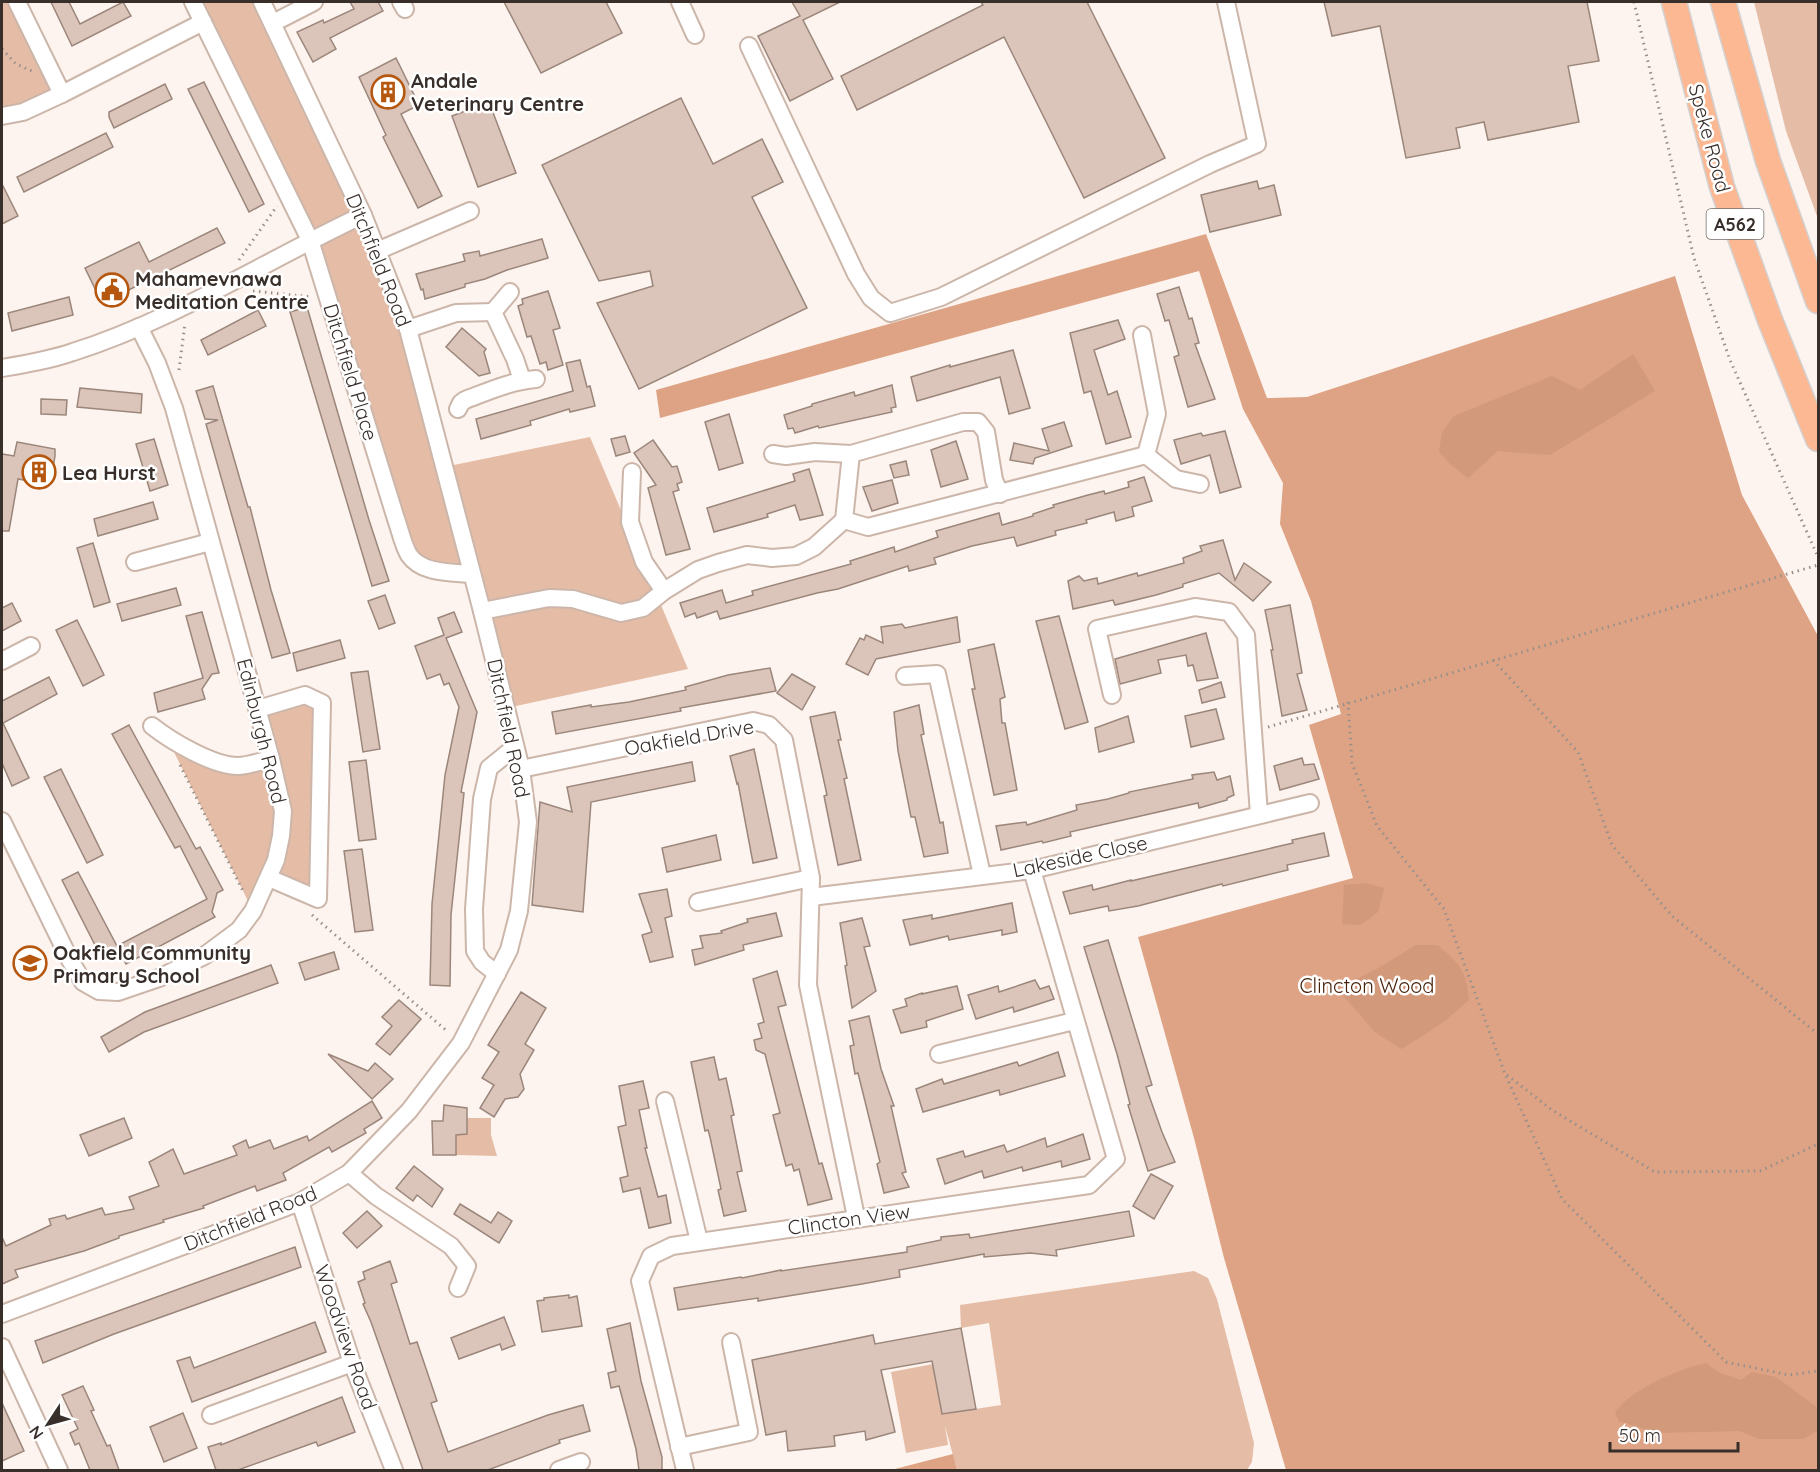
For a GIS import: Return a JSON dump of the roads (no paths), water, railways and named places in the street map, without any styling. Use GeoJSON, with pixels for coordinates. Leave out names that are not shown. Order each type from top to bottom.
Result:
{"type":"FeatureCollection","features":[{"type":"Feature","properties":{"kind":"highway","name":"Speke Road"},"geometry":{"type":"LineString","coordinates":[[1674,2],[1722,187],[1770,320],[1818,439]]}},
{"type":"Feature","properties":{"kind":"highway","name":"A562"},"geometry":{"type":"LineString","coordinates":[[1723,2],[1768,161],[1818,301]]}},
{"type":"Feature","properties":{"kind":"street"},"geometry":{"type":"LineString","coordinates":[[17,2],[62,94]]}},
{"type":"Feature","properties":{"kind":"street","name":"Ditchfield Place"},"geometry":{"type":"LineString","coordinates":[[193,2],[310,240],[409,555],[420,566],[439,571],[471,574]]}},
{"type":"Feature","properties":{"kind":"street","name":"Ditchfield Road"},"geometry":{"type":"LineString","coordinates":[[2,1314],[300,1202],[349,1173],[409,1111],[461,1043],[509,950],[519,911],[528,822],[521,769],[408,329],[363,215],[262,2]]}},
{"type":"Feature","properties":{"kind":"street"},"geometry":{"type":"LineString","coordinates":[[273,23],[314,2]]}},
{"type":"Feature","properties":{"kind":"street"},"geometry":{"type":"LineString","coordinates":[[680,2],[695,35]]}},
{"type":"Feature","properties":{"kind":"street"},"geometry":{"type":"LineString","coordinates":[[749,46],[856,274],[871,298],[891,313],[941,297],[1210,164],[1257,144],[1226,2]]}},
{"type":"Feature","properties":{"kind":"street"},"geometry":{"type":"LineString","coordinates":[[2,116],[23,112],[62,94],[203,21]]}},
{"type":"Feature","properties":{"kind":"street"},"geometry":{"type":"LineString","coordinates":[[377,251],[470,211]]}},
{"type":"Feature","properties":{"kind":"street"},"geometry":{"type":"LineString","coordinates":[[2,368],[73,352],[139,327],[363,215]]}},
{"type":"Feature","properties":{"kind":"street"},"geometry":{"type":"LineString","coordinates":[[408,329],[456,313],[493,312],[510,292]]}},
{"type":"Feature","properties":{"kind":"street"},"geometry":{"type":"LineString","coordinates":[[458,410],[465,400],[502,386],[529,380],[515,359],[493,312]]}},
{"type":"Feature","properties":{"kind":"street","name":"Edinburgh Road"},"geometry":{"type":"LineString","coordinates":[[2,820],[70,960],[83,982],[99,991],[118,992],[184,967],[204,956],[239,930],[253,911],[276,860],[283,811],[271,759],[166,385],[139,327]]}},
{"type":"Feature","properties":{"kind":"street"},"geometry":{"type":"LineString","coordinates":[[1142,334],[1157,414],[1146,455]]}},
{"type":"Feature","properties":{"kind":"street"},"geometry":{"type":"LineString","coordinates":[[774,454],[786,456],[815,452],[851,454],[963,422],[978,422],[986,432],[994,480],[1000,494]]}},
{"type":"Feature","properties":{"kind":"street"},"geometry":{"type":"LineString","coordinates":[[482,611],[549,598],[573,599],[621,613],[643,608],[664,591],[698,570],[718,562],[747,555],[772,558],[796,556],[814,547],[844,520],[851,454]]}},
{"type":"Feature","properties":{"kind":"street"},"geometry":{"type":"LineString","coordinates":[[1146,455],[1176,479],[1200,484]]}},
{"type":"Feature","properties":{"kind":"street"},"geometry":{"type":"LineString","coordinates":[[844,520],[868,527],[1146,455]]}},
{"type":"Feature","properties":{"kind":"street"},"geometry":{"type":"LineString","coordinates":[[632,472],[630,522],[644,562],[664,591]]}},
{"type":"Feature","properties":{"kind":"street"},"geometry":{"type":"LineString","coordinates":[[135,562],[210,542]]}},
{"type":"Feature","properties":{"kind":"street"},"geometry":{"type":"LineString","coordinates":[[1112,695],[1097,629],[1196,607],[1229,612],[1246,635],[1259,814]]}},
{"type":"Feature","properties":{"kind":"street"},"geometry":{"type":"LineString","coordinates":[[2,661],[31,646]]}},
{"type":"Feature","properties":{"kind":"street"},"geometry":{"type":"LineString","coordinates":[[905,676],[937,674],[982,875]]}},
{"type":"Feature","properties":{"kind":"street"},"geometry":{"type":"LineString","coordinates":[[258,709],[305,695],[322,703],[318,899],[269,878]]}},
{"type":"Feature","properties":{"kind":"street","name":"Oakfield Drive"},"geometry":{"type":"LineString","coordinates":[[521,769],[753,721],[769,725],[784,740],[811,878],[808,985],[855,1217]]}},
{"type":"Feature","properties":{"kind":"street"},"geometry":{"type":"LineString","coordinates":[[152,726],[167,738],[207,758],[237,766],[271,759]]}},
{"type":"Feature","properties":{"kind":"street"},"geometry":{"type":"LineString","coordinates":[[497,974],[482,962],[475,951],[474,909],[482,799],[489,768],[515,747]]}},
{"type":"Feature","properties":{"kind":"street","name":"Lakeside Close"},"geometry":{"type":"LineString","coordinates":[[811,897],[1032,870],[1310,803]]}},
{"type":"Feature","properties":{"kind":"street","name":"Clincton View"},"geometry":{"type":"LineString","coordinates":[[685,1470],[640,1281],[651,1256],[672,1246],[699,1241],[1089,1185],[1116,1159],[1074,1021],[1032,870]]}},
{"type":"Feature","properties":{"kind":"street"},"geometry":{"type":"LineString","coordinates":[[698,902],[811,878]]}},
{"type":"Feature","properties":{"kind":"street"},"geometry":{"type":"LineString","coordinates":[[939,1054],[1074,1021]]}},
{"type":"Feature","properties":{"kind":"street"},"geometry":{"type":"LineString","coordinates":[[666,1101],[699,1241]]}},
{"type":"Feature","properties":{"kind":"street"},"geometry":{"type":"LineString","coordinates":[[349,1173],[376,1196],[452,1246],[467,1266],[458,1288]]}},
{"type":"Feature","properties":{"kind":"street","name":"Woodview Road"},"geometry":{"type":"LineString","coordinates":[[300,1202],[352,1363],[394,1470]]}},
{"type":"Feature","properties":{"kind":"street"},"geometry":{"type":"LineString","coordinates":[[679,1447],[749,1432],[731,1342]]}},
{"type":"Feature","properties":{"kind":"street"},"geometry":{"type":"LineString","coordinates":[[2,1347],[59,1470]]}},
{"type":"Feature","properties":{"kind":"street"},"geometry":{"type":"LineString","coordinates":[[211,1415],[352,1363]]}},
{"type":"Feature","properties":{"kind":"street"},"geometry":{"type":"LineString","coordinates":[[559,1470],[581,1462]]}},
{"type":"Feature","properties":{"kind":"place","name":"Andale Veterinary Centre"},"geometry":{"type":"Point","coordinates":[388,92]}},
{"type":"Feature","properties":{"kind":"place","name":"Mahamevnawa Meditation Centre"},"geometry":{"type":"Point","coordinates":[112,290]}},
{"type":"Feature","properties":{"kind":"place","name":"Lea Hurst"},"geometry":{"type":"Point","coordinates":[39,472]}},
{"type":"Feature","properties":{"kind":"place","name":"Oakfield Community Primary School"},"geometry":{"type":"Point","coordinates":[30,963]}},
{"type":"Feature","properties":{"kind":"park label","name":"Clincton Wood"},"geometry":{"type":"Point","coordinates":[1367,985]}}]}
